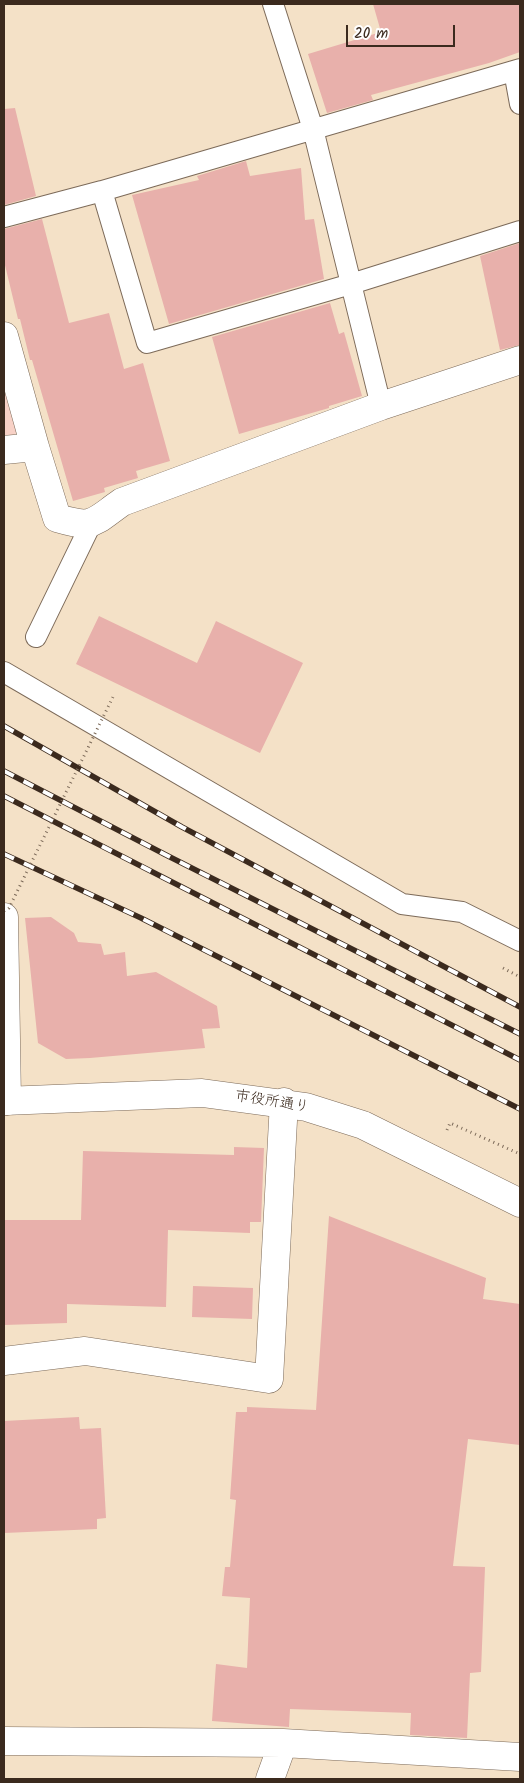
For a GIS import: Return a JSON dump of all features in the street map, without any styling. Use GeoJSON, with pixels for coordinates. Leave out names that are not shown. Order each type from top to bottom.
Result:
{"type":"FeatureCollection","features":[{"type":"Feature","properties":{"kind":"street"},"geometry":{"type":"LineString","coordinates":[[4,336],[57,518],[78,524],[91,524],[122,502],[381,406],[520,360]]}},
{"type":"Feature","properties":{"kind":"street"},"geometry":{"type":"LineString","coordinates":[[4,450],[35,447]]}},
{"type":"Feature","properties":{"kind":"street"},"geometry":{"type":"LineString","coordinates":[[4,917],[6,1101]]}},
{"type":"Feature","properties":{"kind":"street","name":"市役所通り"},"geometry":{"type":"LineString","coordinates":[[6,1101],[202,1093],[284,1102],[362,1125],[520,1203]]}},
{"type":"Feature","properties":{"kind":"street"},"geometry":{"type":"LineString","coordinates":[[4,1360],[85,1351],[269,1379],[284,1102]]}},
{"type":"Feature","properties":{"kind":"street"},"geometry":{"type":"LineString","coordinates":[[4,1741],[283,1743],[520,1756]]}},
{"type":"Feature","properties":{"kind":"street"},"geometry":{"type":"LineString","coordinates":[[270,1779],[283,1743]]}},
{"type":"Feature","properties":{"kind":"lane"},"geometry":{"type":"LineString","coordinates":[[273,4],[313,129],[381,406]]}},
{"type":"Feature","properties":{"kind":"lane"},"geometry":{"type":"LineString","coordinates":[[4,217],[517,70],[520,104]]}},
{"type":"Feature","properties":{"kind":"lane"},"geometry":{"type":"LineString","coordinates":[[102,190],[147,343],[351,284],[520,231]]}},
{"type":"Feature","properties":{"kind":"lane"},"geometry":{"type":"LineString","coordinates":[[36,637],[91,524]]}},
{"type":"Feature","properties":{"kind":"lane"},"geometry":{"type":"LineString","coordinates":[[4,672],[402,904],[462,912],[520,941]]}},
{"type":"Feature","properties":{"kind":"path"},"geometry":{"type":"LineString","coordinates":[[4,911],[10,908],[113,697]]}},
{"type":"Feature","properties":{"kind":"path"},"geometry":{"type":"LineString","coordinates":[[457,1125],[520,1154]]}},
{"type":"Feature","properties":{"kind":"shaded area"},"geometry":{"type":"Polygon","coordinates":[[[4,373],[20,430],[7,441],[4,439],[4,373]]]}},
{"type":"Feature","properties":{"kind":"building"},"geometry":{"type":"Polygon","coordinates":[[[373,4],[520,4],[520,52],[489,63],[371,95],[373,100],[327,113],[308,54],[381,32],[373,4]]]}},
{"type":"Feature","properties":{"kind":"building"},"geometry":{"type":"Polygon","coordinates":[[[15,108],[36,196],[4,205],[4,109],[15,108]]]}},
{"type":"Feature","properties":{"kind":"building"},"geometry":{"type":"Polygon","coordinates":[[[246,161],[250,176],[301,168],[305,220],[314,219],[324,279],[169,324],[132,195],[199,180],[197,176],[246,161]]]}},
{"type":"Feature","properties":{"kind":"building"},"geometry":{"type":"Polygon","coordinates":[[[42,219],[69,323],[109,313],[124,369],[143,363],[170,461],[136,471],[138,478],[104,488],[105,492],[73,501],[32,360],[30,360],[20,319],[18,319],[4,261],[4,229],[42,219]]]}},
{"type":"Feature","properties":{"kind":"building"},"geometry":{"type":"Polygon","coordinates":[[[520,243],[520,345],[500,350],[480,256],[520,243]]]}},
{"type":"Feature","properties":{"kind":"building"},"geometry":{"type":"Polygon","coordinates":[[[330,303],[339,334],[344,332],[362,396],[329,406],[329,408],[239,434],[212,337],[330,303]]]}},
{"type":"Feature","properties":{"kind":"building"},"geometry":{"type":"Polygon","coordinates":[[[99,616],[197,663],[216,621],[303,663],[260,753],[76,664],[99,616]]]}},
{"type":"Feature","properties":{"kind":"building"},"geometry":{"type":"Polygon","coordinates":[[[51,917],[74,933],[78,942],[101,944],[104,955],[125,952],[127,976],[156,972],[217,1006],[220,1028],[202,1029],[205,1048],[90,1058],[66,1059],[38,1043],[25,918],[51,917]]]}},
{"type":"Feature","properties":{"kind":"building"},"geometry":{"type":"Polygon","coordinates":[[[234,1147],[264,1148],[261,1222],[250,1222],[250,1233],[168,1230],[166,1307],[67,1304],[67,1323],[4,1325],[4,1220],[81,1220],[83,1151],[234,1155],[234,1147]]]}},
{"type":"Feature","properties":{"kind":"building"},"geometry":{"type":"Polygon","coordinates":[[[329,1216],[486,1278],[483,1299],[520,1304],[520,1445],[468,1439],[453,1566],[485,1567],[481,1672],[470,1673],[467,1738],[410,1735],[411,1713],[290,1709],[289,1727],[212,1721],[216,1664],[247,1668],[250,1598],[222,1596],[225,1567],[230,1567],[236,1500],[230,1499],[236,1412],[247,1412],[247,1407],[316,1410],[329,1216]]]}},
{"type":"Feature","properties":{"kind":"building"},"geometry":{"type":"Polygon","coordinates":[[[193,1286],[253,1288],[252,1319],[192,1317],[193,1286]]]}},
{"type":"Feature","properties":{"kind":"building"},"geometry":{"type":"Polygon","coordinates":[[[79,1417],[80,1429],[101,1428],[106,1518],[97,1519],[97,1529],[4,1533],[4,1421],[79,1417]]]}},
{"type":"Feature","properties":{"kind":"railway"},"geometry":{"type":"LineString","coordinates":[[4,726],[182,827],[520,1007]]}},
{"type":"Feature","properties":{"kind":"railway"},"geometry":{"type":"LineString","coordinates":[[4,771],[520,1034]]}},
{"type":"Feature","properties":{"kind":"railway"},"geometry":{"type":"LineString","coordinates":[[4,796],[520,1060]]}},
{"type":"Feature","properties":{"kind":"railway"},"geometry":{"type":"LineString","coordinates":[[4,854],[141,918],[520,1109]]}}]}
